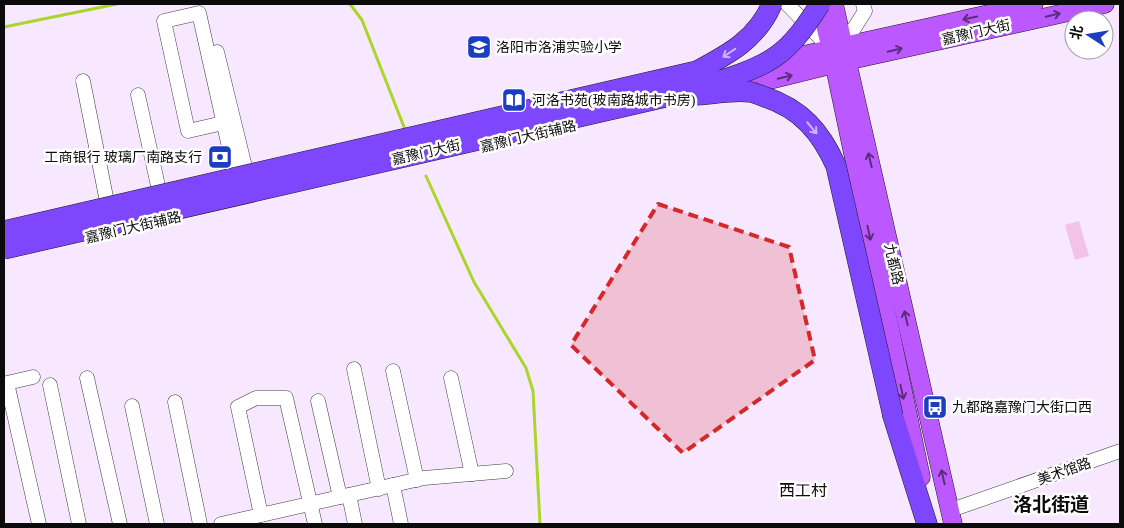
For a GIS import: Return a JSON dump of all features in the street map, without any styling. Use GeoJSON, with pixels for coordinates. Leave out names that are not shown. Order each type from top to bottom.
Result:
{"type":"FeatureCollection","features":[{"type":"Feature","properties":{"kind":"highway","name":"嘉豫门大街"},"geometry":{"type":"LineString","coordinates":[[4,231],[697,71],[729,54],[754,33],[772,4]]}},
{"type":"Feature","properties":{"kind":"highway","name":"嘉豫门大街"},"geometry":{"type":"LineString","coordinates":[[4,250],[670,96],[750,70],[776,56],[804,29],[820,4]]}},
{"type":"Feature","properties":{"kind":"highway"},"geometry":{"type":"LineString","coordinates":[[670,96],[751,92],[777,101],[798,113],[812,126],[829,150],[836,166],[893,416],[927,524]]}},
{"type":"Feature","properties":{"kind":"main road","name":"九都路"},"geometry":{"type":"LineString","coordinates":[[820,4],[838,55],[952,517]]}},
{"type":"Feature","properties":{"kind":"main road","name":"九都路"},"geometry":{"type":"LineString","coordinates":[[834,4],[838,55],[931,524]]}},
{"type":"Feature","properties":{"kind":"main road","name":"嘉豫门大街"},"geometry":{"type":"LineString","coordinates":[[838,55],[1034,4]]}},
{"type":"Feature","properties":{"kind":"main road","name":"嘉豫门大街"},"geometry":{"type":"LineString","coordinates":[[838,55],[1105,4]]}},
{"type":"Feature","properties":{"kind":"main road","name":"嘉豫门大街辅路"},"geometry":{"type":"LineString","coordinates":[[4,227],[838,55]]}},
{"type":"Feature","properties":{"kind":"main road","name":"嘉豫门大街辅路"},"geometry":{"type":"LineString","coordinates":[[4,256],[838,55]]}},
{"type":"Feature","properties":{"kind":"street"},"geometry":{"type":"LineString","coordinates":[[787,4],[838,55],[865,12],[863,4]]}},
{"type":"Feature","properties":{"kind":"street"},"geometry":{"type":"LineString","coordinates":[[208,12],[241,177]]}},
{"type":"Feature","properties":{"kind":"street"},"geometry":{"type":"LineString","coordinates":[[223,123],[188,131],[164,21],[199,14],[223,123],[241,177]]}},
{"type":"Feature","properties":{"kind":"street"},"geometry":{"type":"LineString","coordinates":[[83,81],[108,207]]}},
{"type":"Feature","properties":{"kind":"street"},"geometry":{"type":"LineString","coordinates":[[138,95],[160,195]]}},
{"type":"Feature","properties":{"kind":"street"},"geometry":{"type":"LineString","coordinates":[[354,369],[386,487],[401,524]]}},
{"type":"Feature","properties":{"kind":"street"},"geometry":{"type":"LineString","coordinates":[[393,371],[417,480]]}},
{"type":"Feature","properties":{"kind":"street"},"geometry":{"type":"LineString","coordinates":[[33,377],[7,383],[39,524]]}},
{"type":"Feature","properties":{"kind":"street"},"geometry":{"type":"LineString","coordinates":[[87,378],[120,524]]}},
{"type":"Feature","properties":{"kind":"street"},"geometry":{"type":"LineString","coordinates":[[451,378],[472,474]]}},
{"type":"Feature","properties":{"kind":"street"},"geometry":{"type":"LineString","coordinates":[[50,385],[79,524]]}},
{"type":"Feature","properties":{"kind":"street"},"geometry":{"type":"LineString","coordinates":[[271,517],[238,407],[256,398],[286,398],[315,524]]}},
{"type":"Feature","properties":{"kind":"street"},"geometry":{"type":"LineString","coordinates":[[318,401],[344,496],[355,524]]}},
{"type":"Feature","properties":{"kind":"street"},"geometry":{"type":"LineString","coordinates":[[175,402],[200,524]]}},
{"type":"Feature","properties":{"kind":"street"},"geometry":{"type":"LineString","coordinates":[[132,406],[157,524]]}},
{"type":"Feature","properties":{"kind":"street","name":"美术馆路"},"geometry":{"type":"LineString","coordinates":[[952,517],[1120,451]]}},
{"type":"Feature","properties":{"kind":"street"},"geometry":{"type":"LineString","coordinates":[[228,524],[271,517],[310,504],[417,480],[506,471]]}},
{"type":"Feature","properties":{"kind":"highlighted area"},"geometry":{"type":"Polygon","coordinates":[[[658,204],[789,247],[815,360],[683,453],[571,345],[658,204]]]}},
{"type":"Feature","properties":{"kind":"shaded area"},"geometry":{"type":"Polygon","coordinates":[[[1079,221],[1089,256],[1075,260],[1065,225],[1079,221]]]}},
{"type":"Feature","properties":{"kind":"waterway"},"geometry":{"type":"LineString","coordinates":[[4,27],[117,4]]}},
{"type":"Feature","properties":{"kind":"waterway"},"geometry":{"type":"LineString","coordinates":[[350,4],[362,20],[406,132]]}},
{"type":"Feature","properties":{"kind":"waterway"},"geometry":{"type":"LineString","coordinates":[[426,176],[474,282],[526,368],[533,391],[540,524]]}},
{"type":"Feature","properties":{"kind":"place","name":"洛阳市洛浦实验小学"},"geometry":{"type":"Point","coordinates":[479,47]}},
{"type":"Feature","properties":{"kind":"place","name":"河洛书苑(玻南路城市书房)"},"geometry":{"type":"Point","coordinates":[514,100]}},
{"type":"Feature","properties":{"kind":"place","name":"工商银行 玻璃厂南路支行"},"geometry":{"type":"Point","coordinates":[220,157]}},
{"type":"Feature","properties":{"kind":"place","name":"九都路嘉豫门大街口西"},"geometry":{"type":"Point","coordinates":[935,407]}},
{"type":"Feature","properties":{"kind":"district","name":"西工村"},"geometry":{"type":"Point","coordinates":[803,490]}},
{"type":"Feature","properties":{"kind":"district","name":"洛北街道"},"geometry":{"type":"Point","coordinates":[1051,504]}}]}
